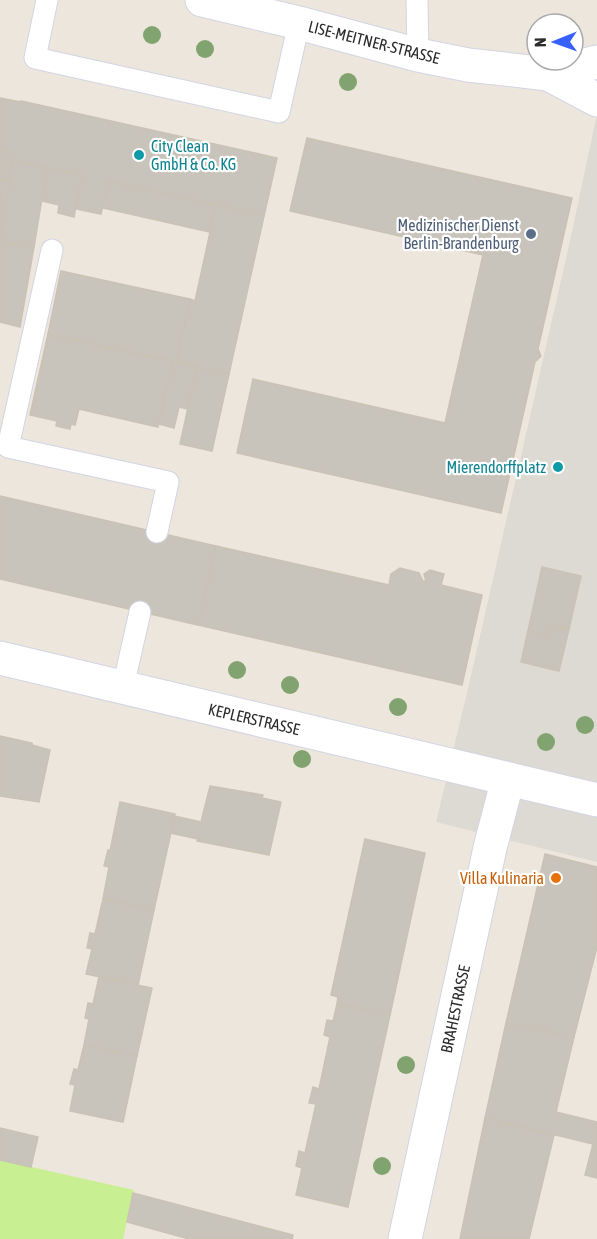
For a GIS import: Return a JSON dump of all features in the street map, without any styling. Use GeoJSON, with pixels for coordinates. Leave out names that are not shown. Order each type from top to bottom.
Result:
{"type":"FeatureCollection","features":[{"type":"Feature","properties":{"kind":"street","name":"LISE-MEITNER-STRASSE"},"geometry":{"type":"LineString","coordinates":[[202,0],[418,55],[468,65],[548,74],[597,62]]}},
{"type":"Feature","properties":{"kind":"street","name":"LISE-MEITNER-STRASSE"},"geometry":{"type":"LineString","coordinates":[[548,74],[597,100]]}},
{"type":"Feature","properties":{"kind":"street","name":"KEPLERSTRASSE"},"geometry":{"type":"LineString","coordinates":[[0,658],[508,779]]}},
{"type":"Feature","properties":{"kind":"street"},"geometry":{"type":"LineString","coordinates":[[508,779],[597,800]]}},
{"type":"Feature","properties":{"kind":"street","name":"BRAHESTRASSE"},"geometry":{"type":"LineString","coordinates":[[405,1239],[490,848],[508,779]]}},
{"type":"Feature","properties":{"kind":"lane"},"geometry":{"type":"LineString","coordinates":[[47,0],[35,58],[279,112],[299,23]]}},
{"type":"Feature","properties":{"kind":"lane"},"geometry":{"type":"LineString","coordinates":[[417,0],[418,55]]}},
{"type":"Feature","properties":{"kind":"lane"},"geometry":{"type":"LineString","coordinates":[[52,250],[8,447],[168,482],[157,532]]}},
{"type":"Feature","properties":{"kind":"lane"},"geometry":{"type":"LineString","coordinates":[[123,687],[140,612]]}},
{"type":"Feature","properties":{"kind":"green space"},"geometry":{"type":"Polygon","coordinates":[[[0,1160],[134,1190],[123,1239],[0,1239],[0,1160]]]}},
{"type":"Feature","properties":{"kind":"shaded area","name":"Mierendorffplatz"},"geometry":{"type":"Polygon","coordinates":[[[597,114],[597,862],[436,822],[570,241],[597,114]]]}},
{"type":"Feature","properties":{"kind":"building","name":"City Clean GmbH & Co. KG"},"geometry":{"type":"Polygon","coordinates":[[[0,98],[277,158],[264,216],[108,181],[101,214],[76,209],[82,175],[10,160],[11,153],[0,151],[0,98]]]}},
{"type":"Feature","properties":{"kind":"building"},"geometry":{"type":"Polygon","coordinates":[[[307,138],[572,198],[538,349],[541,356],[535,362],[501,513],[237,453],[253,379],[445,423],[483,255],[290,211],[307,138]]]}},
{"type":"Feature","properties":{"kind":"building"},"geometry":{"type":"Polygon","coordinates":[[[0,151],[11,153],[10,160],[13,160],[10,181],[0,179],[0,151]]]}},
{"type":"Feature","properties":{"kind":"building"},"geometry":{"type":"Polygon","coordinates":[[[13,160],[47,168],[34,247],[0,241],[13,160]]]}},
{"type":"Feature","properties":{"kind":"building"},"geometry":{"type":"Polygon","coordinates":[[[47,168],[82,175],[74,217],[58,213],[59,205],[42,201],[47,168]]]}},
{"type":"Feature","properties":{"kind":"building"},"geometry":{"type":"Polygon","coordinates":[[[0,179],[10,181],[0,237],[0,179]]]}},
{"type":"Feature","properties":{"kind":"building"},"geometry":{"type":"Polygon","coordinates":[[[108,181],[216,205],[210,232],[103,208],[108,181]]]}},
{"type":"Feature","properties":{"kind":"building"},"geometry":{"type":"Polygon","coordinates":[[[216,205],[264,216],[229,374],[176,362],[190,299],[195,301],[216,205]]]}},
{"type":"Feature","properties":{"kind":"building"},"geometry":{"type":"Polygon","coordinates":[[[0,241],[34,247],[20,327],[0,322],[0,241]]]}},
{"type":"Feature","properties":{"kind":"building"},"geometry":{"type":"Polygon","coordinates":[[[61,271],[190,299],[176,362],[48,334],[61,271]]]}},
{"type":"Feature","properties":{"kind":"building"},"geometry":{"type":"Polygon","coordinates":[[[48,334],[173,362],[158,427],[79,409],[75,425],[71,424],[70,429],[56,426],[57,421],[30,415],[48,334]]]}},
{"type":"Feature","properties":{"kind":"building"},"geometry":{"type":"Polygon","coordinates":[[[173,362],[197,367],[188,409],[179,407],[174,428],[159,424],[173,362]]]}},
{"type":"Feature","properties":{"kind":"building"},"geometry":{"type":"Polygon","coordinates":[[[197,367],[229,374],[212,451],[180,444],[197,367]]]}},
{"type":"Feature","properties":{"kind":"building"},"geometry":{"type":"Polygon","coordinates":[[[0,496],[216,546],[198,625],[0,579],[0,496]]]}},
{"type":"Feature","properties":{"kind":"building"},"geometry":{"type":"Polygon","coordinates":[[[216,546],[389,585],[391,574],[400,568],[419,573],[423,581],[426,581],[424,574],[430,570],[444,574],[441,585],[482,595],[462,685],[198,625],[216,546]]]}},
{"type":"Feature","properties":{"kind":"building"},"geometry":{"type":"Polygon","coordinates":[[[542,567],[581,576],[569,629],[550,625],[548,636],[528,631],[542,567]]]}},
{"type":"Feature","properties":{"kind":"building"},"geometry":{"type":"Polygon","coordinates":[[[550,625],[569,629],[559,671],[521,662],[528,631],[548,636],[550,625]]]}},
{"type":"Feature","properties":{"kind":"building"},"geometry":{"type":"Polygon","coordinates":[[[0,736],[32,743],[32,745],[50,750],[39,802],[0,796],[0,736]]]}},
{"type":"Feature","properties":{"kind":"building"},"geometry":{"type":"Polygon","coordinates":[[[210,786],[263,795],[262,798],[281,802],[269,855],[197,841],[198,839],[170,833],[174,816],[201,822],[210,786]]]}},
{"type":"Feature","properties":{"kind":"building"},"geometry":{"type":"Polygon","coordinates":[[[120,802],[175,814],[154,910],[103,899],[109,867],[104,866],[108,850],[110,851],[120,802]]]}},
{"type":"Feature","properties":{"kind":"building"},"geometry":{"type":"Polygon","coordinates":[[[365,839],[425,853],[390,1015],[337,1004],[338,997],[331,995],[365,839]]]}},
{"type":"Feature","properties":{"kind":"building"},"geometry":{"type":"Polygon","coordinates":[[[545,854],[597,867],[597,947],[574,1037],[506,1023],[545,854]]]}},
{"type":"Feature","properties":{"kind":"building"},"geometry":{"type":"Polygon","coordinates":[[[103,899],[154,910],[138,985],[86,974],[92,949],[87,948],[90,933],[95,934],[103,899]]]}},
{"type":"Feature","properties":{"kind":"building"},"geometry":{"type":"Polygon","coordinates":[[[99,977],[152,988],[137,1056],[84,1045],[89,1019],[85,1018],[88,1003],[93,1004],[99,977]]]}},
{"type":"Feature","properties":{"kind":"building"},"geometry":{"type":"Polygon","coordinates":[[[337,1004],[390,1015],[348,1207],[296,1195],[302,1168],[296,1166],[299,1151],[305,1153],[316,1104],[309,1103],[313,1087],[319,1089],[330,1037],[324,1035],[327,1020],[333,1021],[337,1004]]]}},
{"type":"Feature","properties":{"kind":"building"},"geometry":{"type":"Polygon","coordinates":[[[506,1023],[574,1037],[556,1112],[597,1122],[597,1145],[485,1118],[506,1023]]]}},
{"type":"Feature","properties":{"kind":"building"},"geometry":{"type":"Polygon","coordinates":[[[84,1045],[137,1056],[123,1122],[70,1111],[75,1085],[70,1084],[74,1069],[78,1070],[84,1045]]]}},
{"type":"Feature","properties":{"kind":"building"},"geometry":{"type":"Polygon","coordinates":[[[485,1118],[554,1135],[529,1239],[460,1239],[485,1118]]]}},
{"type":"Feature","properties":{"kind":"building"},"geometry":{"type":"Polygon","coordinates":[[[0,1128],[38,1137],[31,1167],[0,1160],[0,1128]]]}},
{"type":"Feature","properties":{"kind":"building"},"geometry":{"type":"Polygon","coordinates":[[[593,1144],[597,1145],[597,1178],[585,1175],[593,1144]]]}},
{"type":"Feature","properties":{"kind":"building"},"geometry":{"type":"Polygon","coordinates":[[[133,1193],[293,1235],[292,1239],[189,1239],[127,1222],[133,1193]]]}},
{"type":"Feature","properties":{"kind":"place","name":"City Clean GmbH & Co. KG"},"geometry":{"type":"Point","coordinates":[139,155]}},
{"type":"Feature","properties":{"kind":"place","name":"Medizinischer Dienst Berlin-Brandenburg"},"geometry":{"type":"Point","coordinates":[531,234]}},
{"type":"Feature","properties":{"kind":"place","name":"Mierendorffplatz"},"geometry":{"type":"Point","coordinates":[558,467]}},
{"type":"Feature","properties":{"kind":"place","name":"Villa Kulinaria"},"geometry":{"type":"Point","coordinates":[556,878]}}]}
